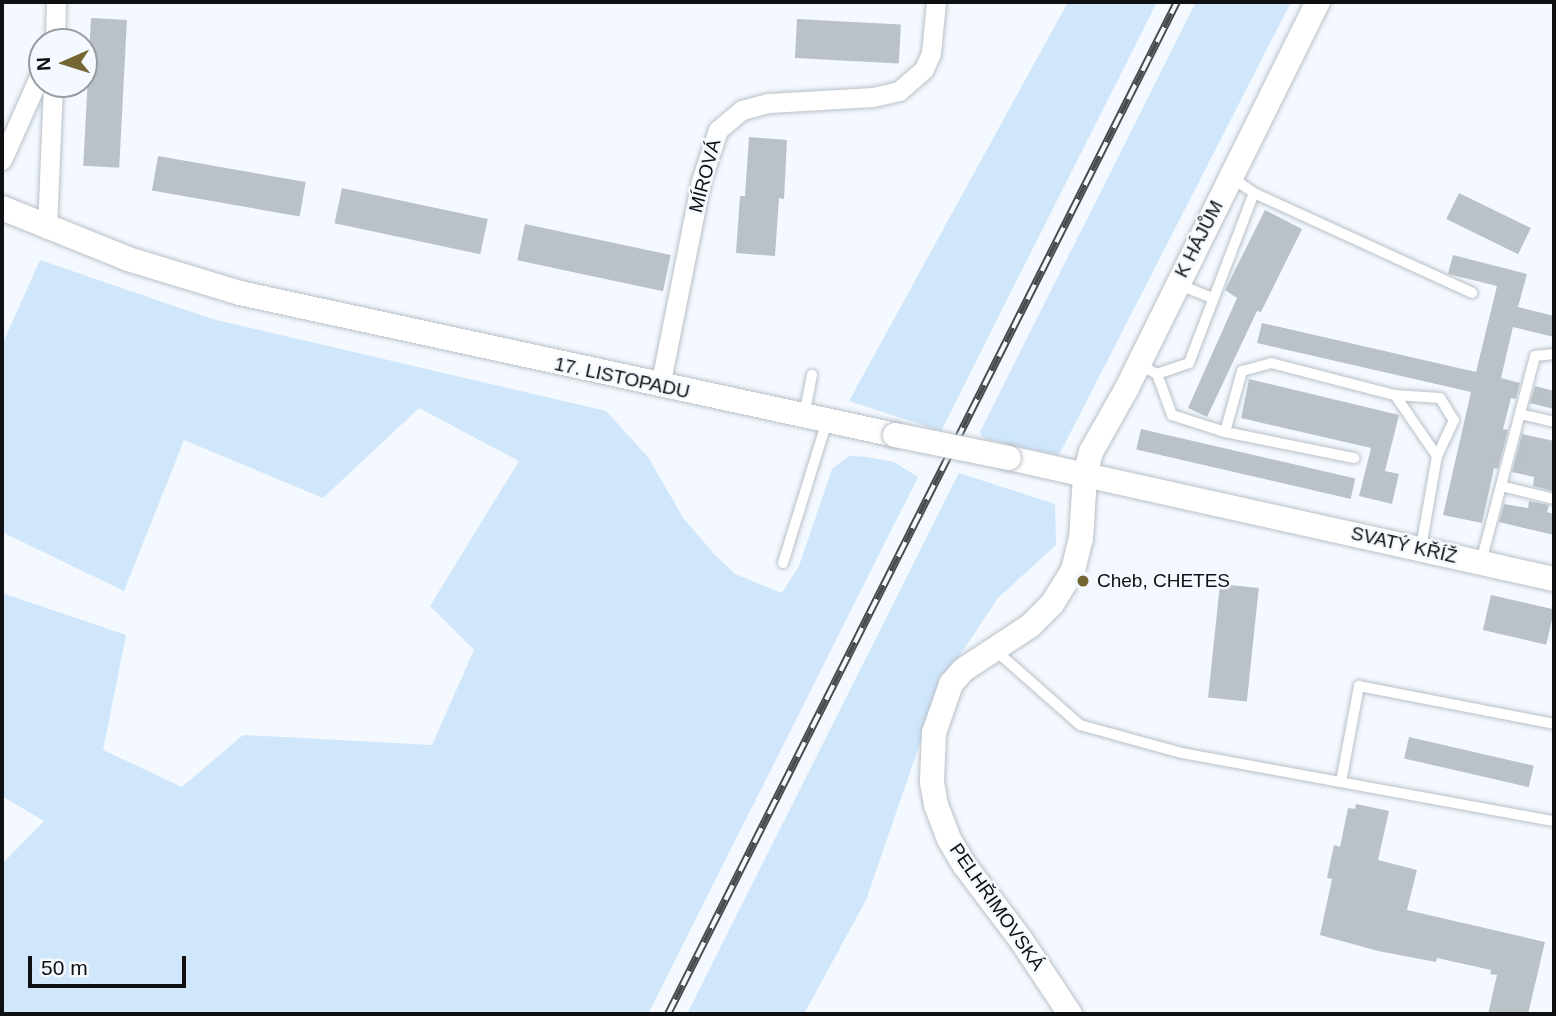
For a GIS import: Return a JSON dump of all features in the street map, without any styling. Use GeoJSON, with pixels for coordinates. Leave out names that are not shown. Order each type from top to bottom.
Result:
{"type":"FeatureCollection","features":[{"type":"Feature","properties":{"kind":"street"},"geometry":{"type":"LineString","coordinates":[[56,28],[57,2]]}},
{"type":"Feature","properties":{"kind":"street","name":"MÍROVÁ"},"geometry":{"type":"LineString","coordinates":[[660,386],[701,181],[709,149],[718,130],[742,110],[769,103],[873,97],[899,91],[925,69],[931,53],[936,2]]}},
{"type":"Feature","properties":{"kind":"street","name":"K HÁJŮM"},"geometry":{"type":"LineString","coordinates":[[1085,477],[1091,452],[1148,369],[1176,283],[1318,2]]}},
{"type":"Feature","properties":{"kind":"street"},"geometry":{"type":"LineString","coordinates":[[2,160],[30,98]]}},
{"type":"Feature","properties":{"kind":"street"},"geometry":{"type":"LineString","coordinates":[[47,229],[52,98]]}},
{"type":"Feature","properties":{"kind":"street","name":"17. LISTOPADU"},"geometry":{"type":"LineString","coordinates":[[2,208],[47,229],[181,277],[253,296],[1253,512]]}},
{"type":"Feature","properties":{"kind":"street","name":"PELHŘIMOVSKÁ"},"geometry":{"type":"LineString","coordinates":[[1070,1014],[1021,940],[965,866],[936,805],[932,759],[939,711],[951,684],[963,670],[1030,626],[1052,604],[1073,570],[1081,538],[1085,477]]}},
{"type":"Feature","properties":{"kind":"street","name":"SVATÝ KŘÍŽ"},"geometry":{"type":"LineString","coordinates":[[1253,512],[1554,579]]}},
{"type":"Feature","properties":{"kind":"lane"},"geometry":{"type":"LineString","coordinates":[[1231,177],[1254,192],[1472,293]]}},
{"type":"Feature","properties":{"kind":"lane"},"geometry":{"type":"LineString","coordinates":[[1254,192],[1189,363],[1148,369],[1172,415],[1225,432],[1354,458]]}},
{"type":"Feature","properties":{"kind":"lane"},"geometry":{"type":"LineString","coordinates":[[1176,283],[1212,298]]}},
{"type":"Feature","properties":{"kind":"lane"},"geometry":{"type":"LineString","coordinates":[[1481,562],[1535,356],[1554,354]]}},
{"type":"Feature","properties":{"kind":"lane"},"geometry":{"type":"LineString","coordinates":[[1225,432],[1242,371],[1271,363],[1395,395],[1440,398],[1454,419],[1437,456],[1421,549]]}},
{"type":"Feature","properties":{"kind":"lane"},"geometry":{"type":"LineString","coordinates":[[783,563],[815,418],[812,375]]}},
{"type":"Feature","properties":{"kind":"lane"},"geometry":{"type":"LineString","coordinates":[[1395,395],[1437,456]]}},
{"type":"Feature","properties":{"kind":"lane"},"geometry":{"type":"LineString","coordinates":[[1520,414],[1554,422]]}},
{"type":"Feature","properties":{"kind":"lane"},"geometry":{"type":"LineString","coordinates":[[1501,486],[1554,499]]}},
{"type":"Feature","properties":{"kind":"lane"},"geometry":{"type":"LineString","coordinates":[[995,649],[1080,725],[1182,753],[1554,821]]}},
{"type":"Feature","properties":{"kind":"lane"},"geometry":{"type":"LineString","coordinates":[[1341,782],[1359,686],[1554,724]]}},
{"type":"Feature","properties":{"kind":"shaded area"},"geometry":{"type":"Polygon","coordinates":[[[1068,2],[1157,2],[941,431],[849,401],[1068,2]]]}},
{"type":"Feature","properties":{"kind":"shaded area"},"geometry":{"type":"Polygon","coordinates":[[[1196,2],[1291,2],[1059,455],[984,439],[980,432],[1196,2]]]}},
{"type":"Feature","properties":{"kind":"shaded area"},"geometry":{"type":"Polygon","coordinates":[[[40,260],[212,319],[606,411],[648,457],[684,519],[715,555],[735,574],[782,593],[799,566],[832,469],[849,456],[867,457],[894,462],[918,477],[648,1014],[2,1014],[2,864],[44,821],[2,796],[2,593],[126,635],[103,750],[182,787],[243,735],[432,745],[474,650],[430,606],[519,461],[419,408],[323,498],[184,440],[124,591],[2,532],[2,345],[40,260]]]}},
{"type":"Feature","properties":{"kind":"shaded area"},"geometry":{"type":"Polygon","coordinates":[[[959,473],[1055,504],[1056,545],[998,598],[940,685],[866,900],[804,1014],[687,1014],[959,473]]]}},
{"type":"Feature","properties":{"kind":"building"},"geometry":{"type":"Polygon","coordinates":[[[91,18],[127,20],[119,168],[83,166],[87,98],[98,98],[98,28],[90,28],[91,18]]]}},
{"type":"Feature","properties":{"kind":"building"},"geometry":{"type":"Polygon","coordinates":[[[797,19],[901,24],[899,63],[795,58],[797,19]]]}},
{"type":"Feature","properties":{"kind":"building"},"geometry":{"type":"Polygon","coordinates":[[[749,137],[787,140],[784,199],[779,198],[775,256],[736,253],[740,196],[745,196],[749,137]]]}},
{"type":"Feature","properties":{"kind":"building"},"geometry":{"type":"Polygon","coordinates":[[[158,156],[306,182],[300,217],[152,190],[158,156]]]}},
{"type":"Feature","properties":{"kind":"building"},"geometry":{"type":"Polygon","coordinates":[[[342,188],[488,219],[480,254],[335,223],[342,188]]]}},
{"type":"Feature","properties":{"kind":"building"},"geometry":{"type":"Polygon","coordinates":[[[1459,193],[1531,228],[1518,254],[1446,219],[1459,193]]]}},
{"type":"Feature","properties":{"kind":"building"},"geometry":{"type":"Polygon","coordinates":[[[1265,210],[1302,229],[1261,312],[1257,311],[1207,417],[1188,408],[1237,298],[1225,290],[1265,210]]]}},
{"type":"Feature","properties":{"kind":"building"},"geometry":{"type":"Polygon","coordinates":[[[525,224],[671,255],[663,291],[517,260],[525,224]]]}},
{"type":"Feature","properties":{"kind":"building"},"geometry":{"type":"Polygon","coordinates":[[[1453,255],[1527,274],[1518,307],[1554,316],[1554,337],[1513,327],[1501,378],[1520,383],[1516,399],[1511,398],[1503,429],[1508,430],[1498,469],[1494,468],[1482,523],[1443,515],[1471,392],[1257,343],[1262,323],[1476,372],[1497,286],[1448,274],[1453,255]]]}},
{"type":"Feature","properties":{"kind":"building"},"geometry":{"type":"Polygon","coordinates":[[[1249,379],[1399,415],[1385,471],[1399,474],[1392,504],[1359,496],[1371,448],[1241,418],[1249,379]]]}},
{"type":"Feature","properties":{"kind":"building"},"geometry":{"type":"Polygon","coordinates":[[[1535,386],[1554,391],[1554,409],[1530,403],[1535,386]]]}},
{"type":"Feature","properties":{"kind":"building"},"geometry":{"type":"Polygon","coordinates":[[[1141,429],[1355,478],[1351,499],[1136,449],[1141,429]]]}},
{"type":"Feature","properties":{"kind":"building"},"geometry":{"type":"Polygon","coordinates":[[[1522,434],[1554,441],[1552,491],[1533,486],[1534,477],[1512,472],[1522,434]]]}},
{"type":"Feature","properties":{"kind":"building"},"geometry":{"type":"Polygon","coordinates":[[[1529,501],[1549,505],[1547,512],[1554,514],[1554,535],[1499,522],[1504,504],[1528,508],[1529,501]]]}},
{"type":"Feature","properties":{"kind":"building"},"geometry":{"type":"Polygon","coordinates":[[[1220,584],[1259,588],[1247,701],[1208,697],[1220,584]]]}},
{"type":"Feature","properties":{"kind":"building"},"geometry":{"type":"Polygon","coordinates":[[[1491,595],[1554,610],[1546,645],[1483,630],[1491,595]]]}},
{"type":"Feature","properties":{"kind":"building"},"geometry":{"type":"Polygon","coordinates":[[[1409,737],[1534,766],[1529,787],[1404,758],[1409,737]]]}},
{"type":"Feature","properties":{"kind":"building"},"geometry":{"type":"Polygon","coordinates":[[[1356,804],[1389,811],[1378,860],[1417,870],[1407,910],[1545,942],[1528,1014],[1488,1014],[1497,975],[1490,974],[1491,970],[1437,958],[1436,962],[1378,951],[1320,935],[1332,879],[1327,878],[1334,845],[1340,847],[1348,808],[1355,809],[1356,804]]]}},
{"type":"Feature","properties":{"kind":"railway"},"geometry":{"type":"LineString","coordinates":[[668,1014],[1177,2]]}},
{"type":"Feature","properties":{"kind":"place","name":"Cheb, CHETES"},"geometry":{"type":"Point","coordinates":[1083,581]}}]}
